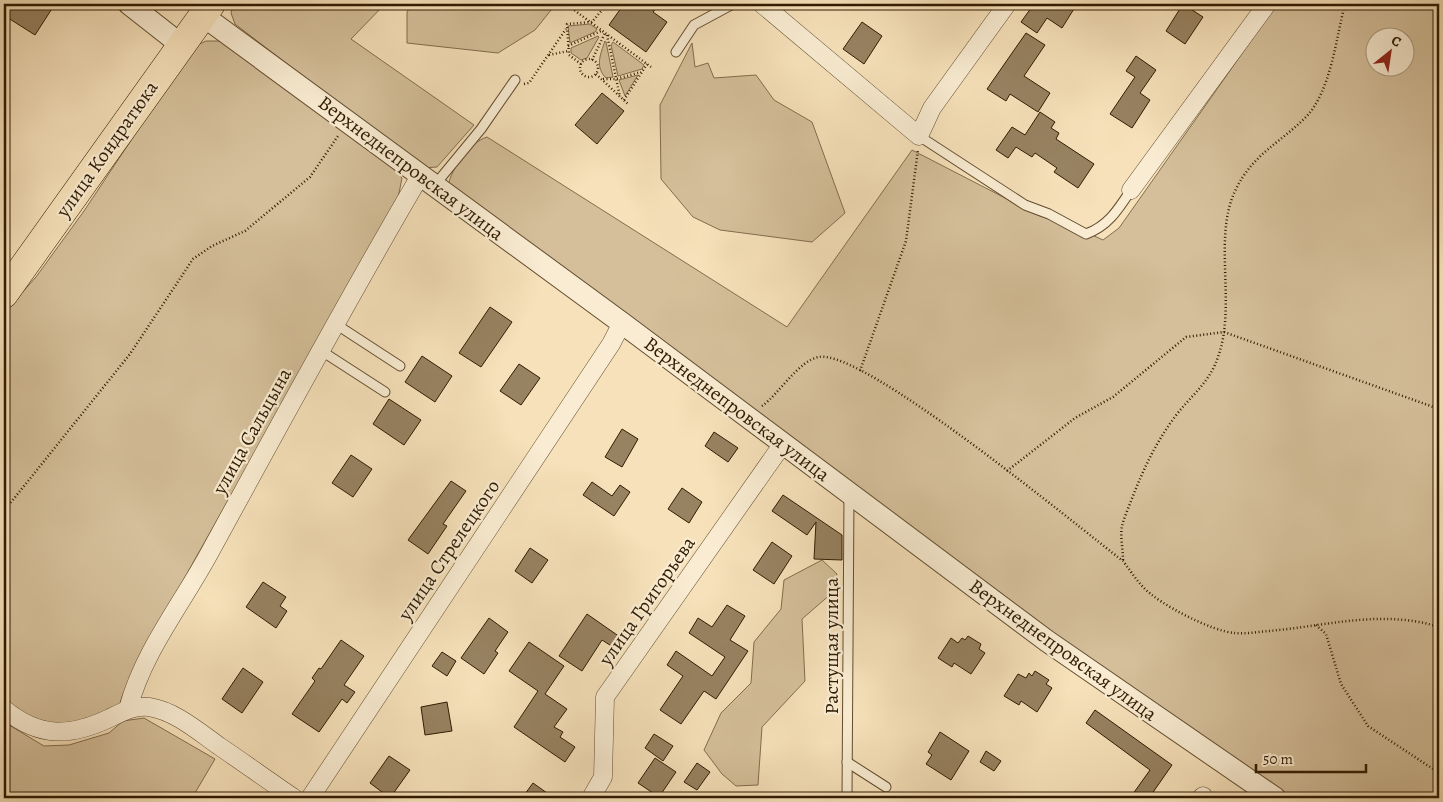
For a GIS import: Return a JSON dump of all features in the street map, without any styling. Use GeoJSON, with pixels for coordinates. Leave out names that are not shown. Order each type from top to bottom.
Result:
{"type":"FeatureCollection","features":[{"type":"Feature","properties":{"kind":"main road","name":"улица Кондратюка"},"geometry":{"type":"LineString","coordinates":[[4,294],[206,10]]}},
{"type":"Feature","properties":{"kind":"street"},"geometry":{"type":"LineString","coordinates":[[130,4],[180,44]]}},
{"type":"Feature","properties":{"kind":"street"},"geometry":{"type":"LineString","coordinates":[[762,4],[919,136],[932,108],[1007,4]]}},
{"type":"Feature","properties":{"kind":"street"},"geometry":{"type":"LineString","coordinates":[[1131,190],[1267,4]]}},
{"type":"Feature","properties":{"kind":"street","name":"Верхнеднепровская улица"},"geometry":{"type":"LineString","coordinates":[[206,10],[427,181],[746,415],[782,445],[1055,646],[1275,798]]}},
{"type":"Feature","properties":{"kind":"street","name":"улица Сальцына"},"geometry":{"type":"LineString","coordinates":[[128,709],[134,684],[146,661],[207,558],[334,323],[427,181]]}},
{"type":"Feature","properties":{"kind":"street","name":"улица Стрелецкого"},"geometry":{"type":"LineString","coordinates":[[310,798],[612,344],[622,323]]}},
{"type":"Feature","properties":{"kind":"street","name":"улица Григорьева"},"geometry":{"type":"LineString","coordinates":[[591,798],[603,777],[605,697],[782,445]]}},
{"type":"Feature","properties":{"kind":"street"},"geometry":{"type":"LineString","coordinates":[[4,709],[34,729],[60,733],[89,728],[128,709],[147,706],[163,710],[188,724],[294,798]]}},
{"type":"Feature","properties":{"kind":"lane"},"geometry":{"type":"LineString","coordinates":[[676,52],[694,25],[733,4]]}},
{"type":"Feature","properties":{"kind":"lane"},"geometry":{"type":"LineString","coordinates":[[427,181],[481,129],[515,80]]}},
{"type":"Feature","properties":{"kind":"lane"},"geometry":{"type":"LineString","coordinates":[[919,136],[1025,205],[1050,214],[1086,234],[1099,230],[1115,216],[1131,190]]}},
{"type":"Feature","properties":{"kind":"lane"},"geometry":{"type":"LineString","coordinates":[[334,323],[400,366]]}},
{"type":"Feature","properties":{"kind":"lane"},"geometry":{"type":"LineString","coordinates":[[320,350],[385,392]]}},
{"type":"Feature","properties":{"kind":"lane","name":"Растущая улица"},"geometry":{"type":"LineString","coordinates":[[847,798],[849,494]]}},
{"type":"Feature","properties":{"kind":"lane"},"geometry":{"type":"LineString","coordinates":[[847,762],[886,787]]}},
{"type":"Feature","properties":{"kind":"path"},"geometry":{"type":"LineString","coordinates":[[566,4],[651,67]]}},
{"type":"Feature","properties":{"kind":"path"},"geometry":{"type":"LineString","coordinates":[[582,64],[569,55],[566,24],[591,22],[606,4]]}},
{"type":"Feature","properties":{"kind":"path"},"geometry":{"type":"LineString","coordinates":[[1123,561],[1122,526],[1147,459],[1175,417],[1207,381],[1219,357],[1224,332],[1226,218],[1235,190],[1254,160],[1307,116],[1319,98],[1326,84],[1345,4]]}},
{"type":"Feature","properties":{"kind":"path"},"geometry":{"type":"LineString","coordinates":[[528,83],[567,28]]}},
{"type":"Feature","properties":{"kind":"path"},"geometry":{"type":"LineString","coordinates":[[568,46],[605,33]]}},
{"type":"Feature","properties":{"kind":"path"},"geometry":{"type":"LineString","coordinates":[[592,60],[605,33]]}},
{"type":"Feature","properties":{"kind":"path"},"geometry":{"type":"LineString","coordinates":[[605,33],[620,97]]}},
{"type":"Feature","properties":{"kind":"path"},"geometry":{"type":"LineString","coordinates":[[548,56],[569,51]]}},
{"type":"Feature","properties":{"kind":"path"},"geometry":{"type":"LineString","coordinates":[[586,60],[592,60],[597,65],[596,74],[592,77],[586,76],[581,72],[582,64],[586,60]]}},
{"type":"Feature","properties":{"kind":"path"},"geometry":{"type":"LineString","coordinates":[[624,100],[647,64]]}},
{"type":"Feature","properties":{"kind":"path"},"geometry":{"type":"LineString","coordinates":[[602,79],[616,79],[643,71]]}},
{"type":"Feature","properties":{"kind":"path"},"geometry":{"type":"LineString","coordinates":[[596,74],[629,105]]}},
{"type":"Feature","properties":{"kind":"path"},"geometry":{"type":"LineString","coordinates":[[4,511],[130,354],[193,259],[212,246],[245,232],[281,199],[310,177],[348,121]]}},
{"type":"Feature","properties":{"kind":"path"},"geometry":{"type":"LineString","coordinates":[[860,371],[906,241],[919,136]]}},
{"type":"Feature","properties":{"kind":"path"},"geometry":{"type":"LineString","coordinates":[[1007,471],[1075,418],[1113,397],[1186,337],[1224,332],[1439,409]]}},
{"type":"Feature","properties":{"kind":"path"},"geometry":{"type":"LineString","coordinates":[[746,415],[772,399],[811,359],[830,356],[875,378],[950,426],[1123,561],[1144,589],[1181,613],[1208,625],[1235,634],[1382,618],[1422,621],[1439,626]]}},
{"type":"Feature","properties":{"kind":"path"},"geometry":{"type":"LineString","coordinates":[[1316,625],[1326,634],[1341,684],[1368,726],[1439,773]]}},
{"type":"Feature","properties":{"kind":"shaded area"},"geometry":{"type":"Polygon","coordinates":[[[233,4],[385,4],[351,39],[474,125],[437,167],[423,168],[235,24],[231,13],[233,4]]]}},
{"type":"Feature","properties":{"kind":"shaded area"},"geometry":{"type":"Polygon","coordinates":[[[412,4],[556,4],[535,30],[498,53],[407,43],[407,12],[412,4]]]}},
{"type":"Feature","properties":{"kind":"shaded area"},"geometry":{"type":"Polygon","coordinates":[[[1277,4],[1439,4],[1439,798],[1283,798],[943,559],[448,186],[453,172],[462,157],[474,144],[487,137],[787,327],[912,150],[1040,216],[1065,222],[1103,240],[1119,228],[1277,4]]]}},
{"type":"Feature","properties":{"kind":"shaded area"},"geometry":{"type":"Polygon","coordinates":[[[590,24],[597,29],[595,32],[570,43],[568,26],[590,24]]]}},
{"type":"Feature","properties":{"kind":"shaded area"},"geometry":{"type":"Polygon","coordinates":[[[598,36],[587,58],[581,60],[571,53],[571,48],[598,36]]]}},
{"type":"Feature","properties":{"kind":"shaded area"},"geometry":{"type":"Polygon","coordinates":[[[206,41],[222,41],[393,168],[402,178],[398,198],[149,641],[123,694],[118,709],[81,725],[37,725],[4,699],[4,313],[36,277],[84,211],[193,47],[206,41]]]}},
{"type":"Feature","properties":{"kind":"shaded area"},"geometry":{"type":"Polygon","coordinates":[[[605,41],[613,77],[606,78],[600,70],[600,56],[605,41]]]}},
{"type":"Feature","properties":{"kind":"shaded area"},"geometry":{"type":"Polygon","coordinates":[[[613,42],[644,65],[642,69],[618,76],[611,45],[613,42]]]}},
{"type":"Feature","properties":{"kind":"shaded area"},"geometry":{"type":"Polygon","coordinates":[[[692,43],[695,67],[708,63],[714,78],[756,75],[774,100],[812,122],[845,213],[812,242],[720,230],[693,217],[661,179],[660,105],[692,43]]]}},
{"type":"Feature","properties":{"kind":"shaded area"},"geometry":{"type":"Polygon","coordinates":[[[638,75],[625,96],[619,80],[638,75]]]}},
{"type":"Feature","properties":{"kind":"shaded area"},"geometry":{"type":"Polygon","coordinates":[[[822,560],[837,574],[832,593],[802,619],[805,681],[762,727],[758,785],[736,786],[722,774],[704,750],[721,713],[751,683],[754,642],[781,609],[784,580],[822,560]]]}},
{"type":"Feature","properties":{"kind":"shaded area"},"geometry":{"type":"Polygon","coordinates":[[[144,718],[215,759],[192,798],[4,798],[4,722],[44,746],[69,745],[109,733],[123,721],[144,718]]]}},
{"type":"Feature","properties":{"kind":"building"},"geometry":{"type":"Polygon","coordinates":[[[13,4],[55,4],[35,35],[5,16],[13,4]]]}},
{"type":"Feature","properties":{"kind":"building"},"geometry":{"type":"Polygon","coordinates":[[[624,4],[660,4],[653,12],[667,22],[646,52],[609,25],[624,4]]]}},
{"type":"Feature","properties":{"kind":"building"},"geometry":{"type":"Polygon","coordinates":[[[1034,4],[1077,4],[1062,28],[1047,18],[1037,33],[1021,22],[1034,4]]]}},
{"type":"Feature","properties":{"kind":"building"},"geometry":{"type":"Polygon","coordinates":[[[1183,4],[1203,17],[1185,44],[1166,31],[1183,4]]]}},
{"type":"Feature","properties":{"kind":"building"},"geometry":{"type":"Polygon","coordinates":[[[862,22],[882,36],[864,64],[843,49],[862,22]]]}},
{"type":"Feature","properties":{"kind":"building"},"geometry":{"type":"Polygon","coordinates":[[[1026,33],[1045,45],[1024,76],[1050,93],[1038,112],[1010,94],[1006,101],[987,89],[1026,33]]]}},
{"type":"Feature","properties":{"kind":"building"},"geometry":{"type":"Polygon","coordinates":[[[1136,56],[1156,70],[1140,93],[1150,100],[1132,128],[1110,114],[1135,77],[1126,71],[1136,56]]]}},
{"type":"Feature","properties":{"kind":"building"},"geometry":{"type":"Polygon","coordinates":[[[602,93],[624,111],[597,144],[575,125],[602,93]]]}},
{"type":"Feature","properties":{"kind":"building"},"geometry":{"type":"Polygon","coordinates":[[[1040,112],[1055,122],[1051,128],[1059,133],[1056,139],[1094,164],[1078,188],[1054,172],[1057,168],[1035,153],[1032,157],[1016,147],[1008,158],[996,150],[1012,127],[1025,135],[1040,112]]]}},
{"type":"Feature","properties":{"kind":"building"},"geometry":{"type":"Polygon","coordinates":[[[490,307],[512,322],[481,367],[459,353],[490,307]]]}},
{"type":"Feature","properties":{"kind":"building"},"geometry":{"type":"Polygon","coordinates":[[[422,356],[452,376],[435,402],[405,382],[422,356]]]}},
{"type":"Feature","properties":{"kind":"building"},"geometry":{"type":"Polygon","coordinates":[[[519,364],[540,378],[521,405],[500,391],[519,364]]]}},
{"type":"Feature","properties":{"kind":"building"},"geometry":{"type":"Polygon","coordinates":[[[389,399],[421,420],[404,445],[373,424],[389,399]]]}},
{"type":"Feature","properties":{"kind":"building"},"geometry":{"type":"Polygon","coordinates":[[[622,429],[638,439],[622,467],[605,457],[622,429]]]}},
{"type":"Feature","properties":{"kind":"building"},"geometry":{"type":"Polygon","coordinates":[[[714,432],[738,448],[728,462],[705,446],[714,432]]]}},
{"type":"Feature","properties":{"kind":"building"},"geometry":{"type":"Polygon","coordinates":[[[351,455],[372,469],[353,497],[332,483],[351,455]]]}},
{"type":"Feature","properties":{"kind":"building"},"geometry":{"type":"Polygon","coordinates":[[[451,481],[466,491],[443,524],[447,526],[428,554],[408,540],[451,481]]]}},
{"type":"Feature","properties":{"kind":"building"},"geometry":{"type":"Polygon","coordinates":[[[592,482],[612,496],[620,485],[630,492],[614,516],[583,495],[592,482]]]}},
{"type":"Feature","properties":{"kind":"building"},"geometry":{"type":"Polygon","coordinates":[[[682,488],[702,502],[689,523],[668,509],[682,488]]]}},
{"type":"Feature","properties":{"kind":"building"},"geometry":{"type":"Polygon","coordinates":[[[783,495],[842,535],[842,560],[814,559],[816,522],[807,535],[772,511],[783,495]]]}},
{"type":"Feature","properties":{"kind":"building"},"geometry":{"type":"Polygon","coordinates":[[[772,542],[792,556],[774,584],[753,570],[772,542]]]}},
{"type":"Feature","properties":{"kind":"building"},"geometry":{"type":"Polygon","coordinates":[[[530,548],[548,560],[532,583],[515,571],[530,548]]]}},
{"type":"Feature","properties":{"kind":"building"},"geometry":{"type":"Polygon","coordinates":[[[263,582],[286,597],[280,606],[287,611],[276,628],[246,607],[263,582]]]}},
{"type":"Feature","properties":{"kind":"building"},"geometry":{"type":"Polygon","coordinates":[[[727,605],[745,616],[730,640],[748,651],[716,699],[704,691],[681,724],[660,710],[683,676],[667,665],[676,651],[712,676],[725,657],[689,633],[698,618],[712,627],[727,605]]]}},
{"type":"Feature","properties":{"kind":"building"},"geometry":{"type":"Polygon","coordinates":[[[587,614],[620,637],[613,647],[602,640],[582,671],[559,656],[587,614]]]}},
{"type":"Feature","properties":{"kind":"building"},"geometry":{"type":"Polygon","coordinates":[[[489,618],[508,632],[495,651],[498,653],[484,674],[461,658],[489,618]]]}},
{"type":"Feature","properties":{"kind":"building"},"geometry":{"type":"Polygon","coordinates":[[[968,636],[981,644],[979,649],[985,653],[971,674],[954,663],[952,667],[938,658],[951,638],[958,643],[962,638],[965,640],[968,636]]]}},
{"type":"Feature","properties":{"kind":"building"},"geometry":{"type":"Polygon","coordinates":[[[341,640],[364,656],[344,685],[355,692],[347,703],[342,699],[319,732],[292,714],[315,681],[312,678],[319,668],[321,669],[341,640]]]}},
{"type":"Feature","properties":{"kind":"building"},"geometry":{"type":"Polygon","coordinates":[[[529,642],[564,666],[545,694],[567,709],[554,727],[563,732],[560,737],[575,747],[565,762],[514,727],[538,691],[509,671],[529,642]]]}},
{"type":"Feature","properties":{"kind":"building"},"geometry":{"type":"Polygon","coordinates":[[[442,652],[456,661],[447,676],[432,666],[442,652]]]}},
{"type":"Feature","properties":{"kind":"building"},"geometry":{"type":"Polygon","coordinates":[[[243,668],[263,682],[242,713],[222,699],[243,668]]]}},
{"type":"Feature","properties":{"kind":"building"},"geometry":{"type":"Polygon","coordinates":[[[1035,671],[1049,680],[1046,684],[1052,688],[1037,712],[1021,701],[1019,705],[1004,696],[1018,674],[1026,678],[1029,673],[1032,676],[1035,671]]]}},
{"type":"Feature","properties":{"kind":"building"},"geometry":{"type":"Polygon","coordinates":[[[447,702],[452,731],[425,735],[421,707],[447,702]]]}},
{"type":"Feature","properties":{"kind":"building"},"geometry":{"type":"Polygon","coordinates":[[[1095,710],[1172,765],[1149,798],[1130,798],[1150,770],[1086,723],[1095,710]]]}},
{"type":"Feature","properties":{"kind":"building"},"geometry":{"type":"Polygon","coordinates":[[[940,732],[969,751],[951,780],[926,764],[932,755],[928,752],[940,732]]]}},
{"type":"Feature","properties":{"kind":"building"},"geometry":{"type":"Polygon","coordinates":[[[654,734],[673,746],[663,761],[645,748],[654,734]]]}},
{"type":"Feature","properties":{"kind":"building"},"geometry":{"type":"Polygon","coordinates":[[[986,751],[1001,761],[994,771],[980,762],[986,751]]]}},
{"type":"Feature","properties":{"kind":"building"},"geometry":{"type":"Polygon","coordinates":[[[389,756],[410,770],[390,798],[370,783],[389,756]]]}},
{"type":"Feature","properties":{"kind":"building"},"geometry":{"type":"Polygon","coordinates":[[[655,758],[676,772],[659,797],[638,783],[655,758]]]}},
{"type":"Feature","properties":{"kind":"building"},"geometry":{"type":"Polygon","coordinates":[[[697,763],[710,772],[697,790],[684,782],[697,763]]]}},
{"type":"Feature","properties":{"kind":"building"},"geometry":{"type":"Polygon","coordinates":[[[533,783],[554,798],[522,798],[533,783]]]}}]}
